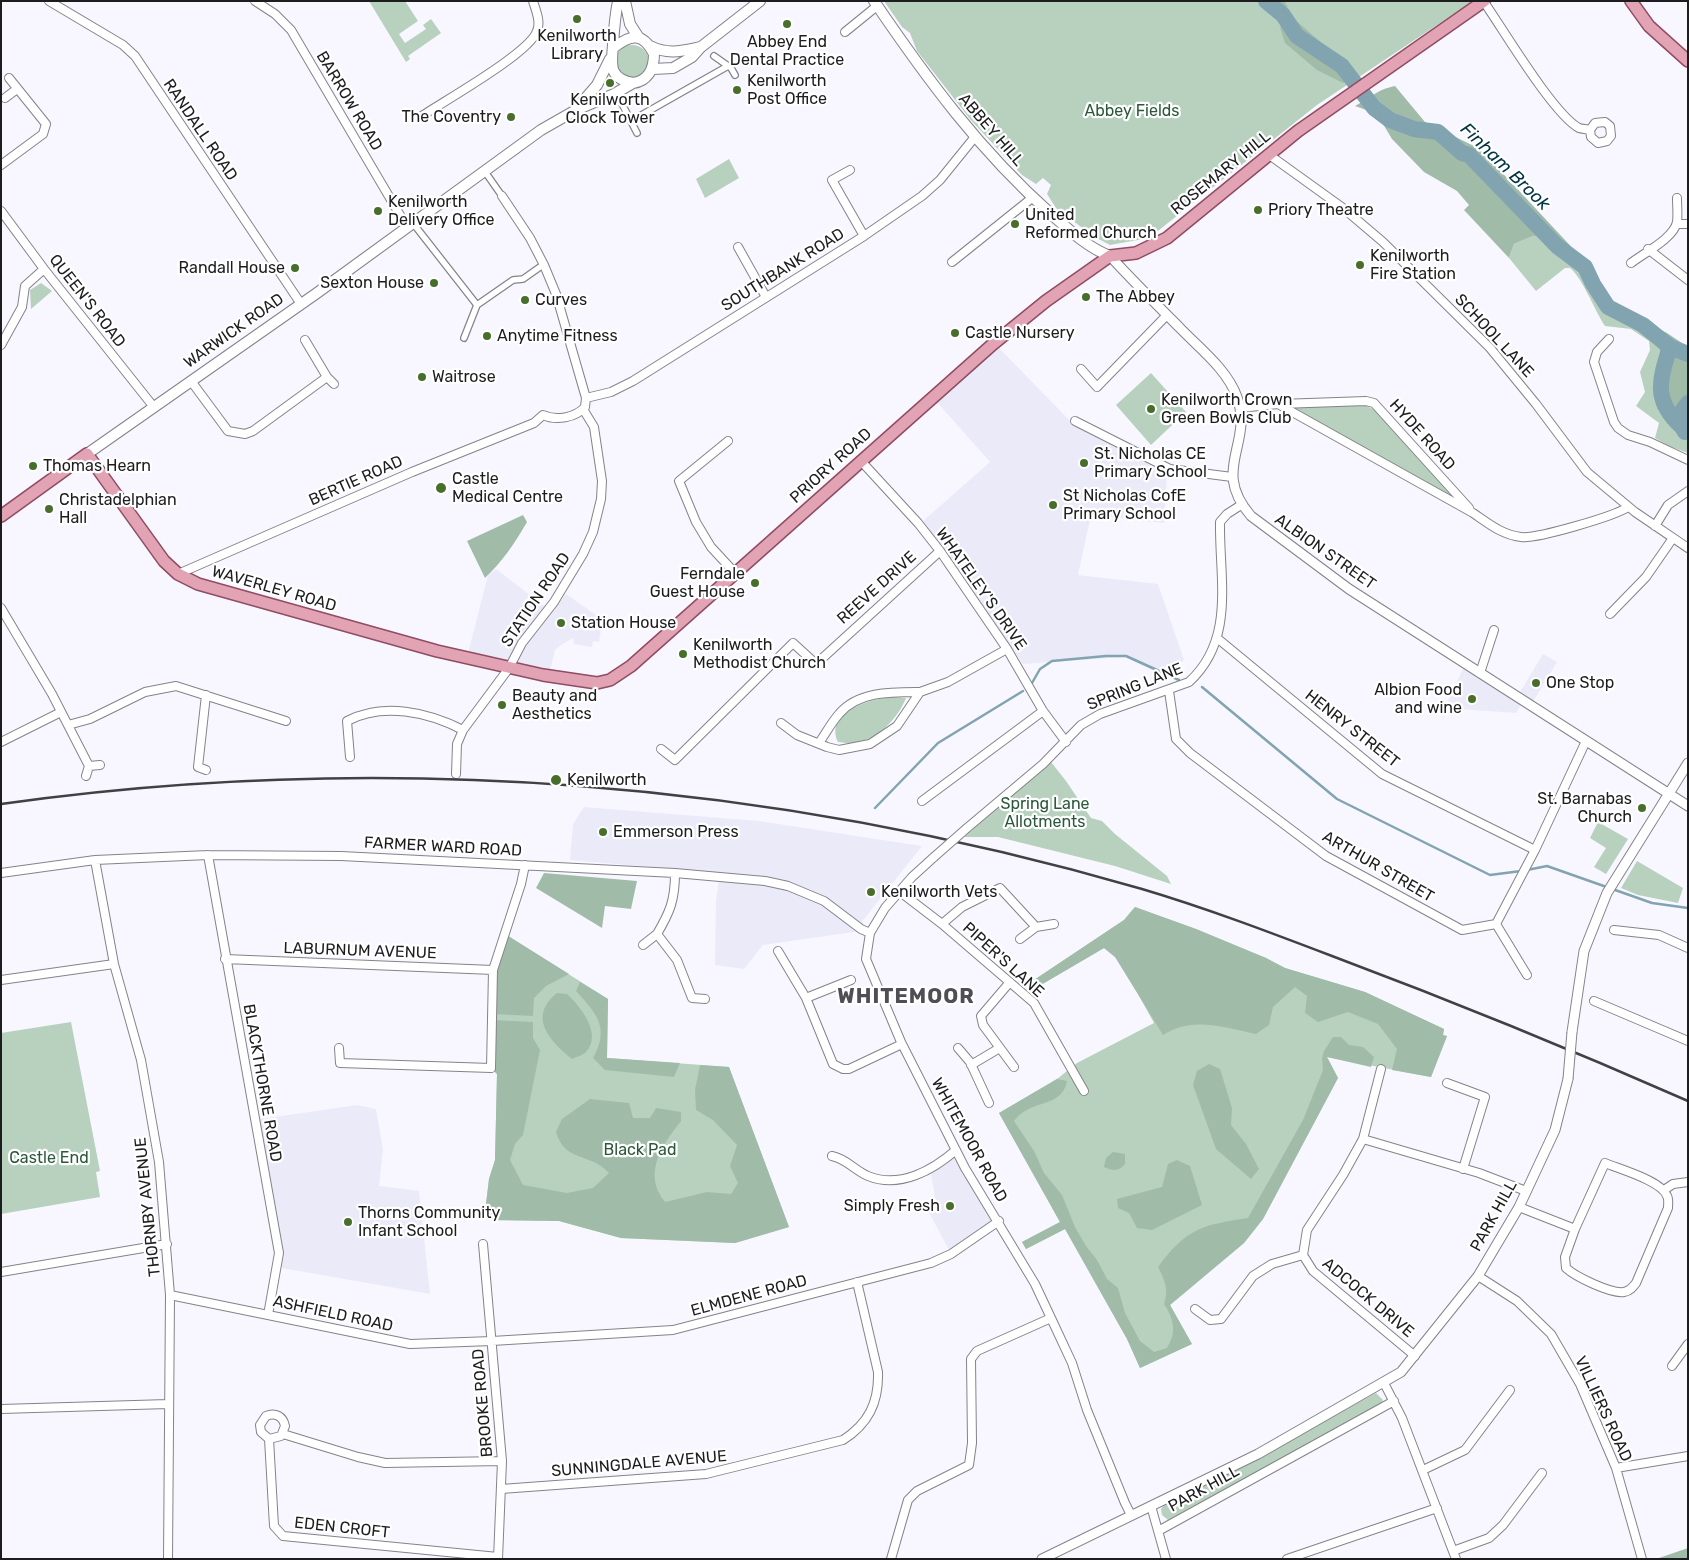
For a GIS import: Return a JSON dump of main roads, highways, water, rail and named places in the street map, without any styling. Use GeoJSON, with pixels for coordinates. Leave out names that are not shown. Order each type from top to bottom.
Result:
{"type":"FeatureCollection","features":[{"type":"Feature","properties":{"kind":"main road"},"geometry":{"type":"LineString","coordinates":[[576,110],[598,85],[610,59],[613,48],[613,26],[618,1]]}},
{"type":"Feature","properties":{"kind":"main road"},"geometry":{"type":"LineString","coordinates":[[625,1],[630,24],[639,38]]}},
{"type":"Feature","properties":{"kind":"main road"},"geometry":{"type":"LineString","coordinates":[[576,110],[614,94],[636,82],[653,69],[672,68],[692,57],[700,47],[760,1]]}},
{"type":"Feature","properties":{"kind":"main road","name":"ROSEMARY HILL"},"geometry":{"type":"LineString","coordinates":[[1110,256],[1136,253],[1167,238],[1268,154],[1393,63],[1484,1]]}},
{"type":"Feature","properties":{"kind":"main road"},"geometry":{"type":"LineString","coordinates":[[1631,1],[1649,26],[1688,61]]}},
{"type":"Feature","properties":{"kind":"main road","name":"ABBEY HILL"},"geometry":{"type":"LineString","coordinates":[[875,4],[925,76],[974,138],[1032,198],[1093,247],[1110,256]]}},
{"type":"Feature","properties":{"kind":"main road"},"geometry":{"type":"LineString","coordinates":[[613,48],[624,39],[639,38],[648,42],[654,54],[653,69]]}},
{"type":"Feature","properties":{"kind":"main road"},"geometry":{"type":"LineString","coordinates":[[650,46],[664,52],[678,52],[700,47]]}},
{"type":"Feature","properties":{"kind":"main road"},"geometry":{"type":"LineString","coordinates":[[610,59],[614,73],[622,79],[636,82]]}},
{"type":"Feature","properties":{"kind":"main road","name":"WARWICK ROAD"},"geometry":{"type":"LineString","coordinates":[[1,516],[154,406],[412,227],[541,130],[576,110]]}},
{"type":"Feature","properties":{"kind":"main road","name":"PRIORY ROAD"},"geometry":{"type":"LineString","coordinates":[[569,680],[596,683],[610,680],[621,673],[1003,335],[1110,256]]}},
{"type":"Feature","properties":{"kind":"main road","name":"WAVERLEY ROAD"},"geometry":{"type":"LineString","coordinates":[[88,454],[164,560],[178,574],[198,584],[509,668],[569,680]]}},
{"type":"Feature","properties":{"kind":"waterway","name":"Finham Brook"},"geometry":{"type":"LineString","coordinates":[[1266,1],[1283,15],[1297,36],[1342,66],[1374,108],[1390,120],[1414,129],[1438,132],[1462,153],[1469,155],[1557,246],[1585,267],[1593,284],[1608,307],[1643,325],[1670,347],[1688,354]]}},
{"type":"Feature","properties":{"kind":"waterway"},"geometry":{"type":"LineString","coordinates":[[1670,347],[1663,370],[1661,390],[1666,408],[1682,427]]}},
{"type":"Feature","properties":{"kind":"waterway","name":"Finham Brook"},"geometry":{"type":"LineString","coordinates":[[1685,432],[1680,417],[1688,403]]}},
{"type":"Feature","properties":{"kind":"waterway"},"geometry":{"type":"LineString","coordinates":[[1032,683],[1040,669],[1052,661],[1106,656],[1126,656],[1179,680]]}},
{"type":"Feature","properties":{"kind":"waterway"},"geometry":{"type":"LineString","coordinates":[[1202,687],[1337,799],[1490,875],[1521,871]]}},
{"type":"Feature","properties":{"kind":"waterway"},"geometry":{"type":"LineString","coordinates":[[875,808],[938,743],[1023,691]]}},
{"type":"Feature","properties":{"kind":"waterway"},"geometry":{"type":"LineString","coordinates":[[1527,870],[1547,866],[1652,903],[1688,908]]}},
{"type":"Feature","properties":{"kind":"railway"},"geometry":{"type":"LineString","coordinates":[[1,804],[145,788],[289,779],[433,779],[576,786],[719,800],[861,823],[1002,852],[1142,889],[1190,904],[1285,938],[1466,1008],[1688,1101]]}},
{"type":"Feature","properties":{"kind":"place","name":"Kenilworth Library"},"geometry":{"type":"Point","coordinates":[577,19]}},
{"type":"Feature","properties":{"kind":"place","name":"Abbey End Dental Practice"},"geometry":{"type":"Point","coordinates":[787,24]}},
{"type":"Feature","properties":{"kind":"place","name":"Kenilworth Clock Tower"},"geometry":{"type":"Point","coordinates":[610,83]}},
{"type":"Feature","properties":{"kind":"place","name":"Kenilworth Post Office"},"geometry":{"type":"Point","coordinates":[737,90]}},
{"type":"Feature","properties":{"kind":"place","name":"The Coventry"},"geometry":{"type":"Point","coordinates":[511,117]}},
{"type":"Feature","properties":{"kind":"place","name":"Priory Theatre"},"geometry":{"type":"Point","coordinates":[1258,210]}},
{"type":"Feature","properties":{"kind":"place","name":"Kenilworth Delivery Office"},"geometry":{"type":"Point","coordinates":[378,211]}},
{"type":"Feature","properties":{"kind":"place","name":"United Reformed Church"},"geometry":{"type":"Point","coordinates":[1015,224]}},
{"type":"Feature","properties":{"kind":"place","name":"Kenilworth Fire Station"},"geometry":{"type":"Point","coordinates":[1360,265]}},
{"type":"Feature","properties":{"kind":"place","name":"Randall House"},"geometry":{"type":"Point","coordinates":[295,268]}},
{"type":"Feature","properties":{"kind":"place","name":"Sexton House"},"geometry":{"type":"Point","coordinates":[434,283]}},
{"type":"Feature","properties":{"kind":"place","name":"The Abbey"},"geometry":{"type":"Point","coordinates":[1086,297]}},
{"type":"Feature","properties":{"kind":"place","name":"Curves"},"geometry":{"type":"Point","coordinates":[525,300]}},
{"type":"Feature","properties":{"kind":"place","name":"Castle Nursery"},"geometry":{"type":"Point","coordinates":[955,333]}},
{"type":"Feature","properties":{"kind":"place","name":"Anytime Fitness"},"geometry":{"type":"Point","coordinates":[487,336]}},
{"type":"Feature","properties":{"kind":"place","name":"Waitrose"},"geometry":{"type":"Point","coordinates":[422,377]}},
{"type":"Feature","properties":{"kind":"place","name":"Kenilworth Crown Green Bowls Club"},"geometry":{"type":"Point","coordinates":[1151,409]}},
{"type":"Feature","properties":{"kind":"place","name":"St. Nicholas CE Primary School"},"geometry":{"type":"Point","coordinates":[1084,463]}},
{"type":"Feature","properties":{"kind":"place","name":"Thomas Hearn"},"geometry":{"type":"Point","coordinates":[33,466]}},
{"type":"Feature","properties":{"kind":"place","name":"Castle Medical Centre"},"geometry":{"type":"Point","coordinates":[441,488]}},
{"type":"Feature","properties":{"kind":"place","name":"St Nicholas CofE Primary School"},"geometry":{"type":"Point","coordinates":[1053,505]}},
{"type":"Feature","properties":{"kind":"place","name":"Christadelphian Hall"},"geometry":{"type":"Point","coordinates":[49,509]}},
{"type":"Feature","properties":{"kind":"place","name":"Ferndale Guest House"},"geometry":{"type":"Point","coordinates":[755,583]}},
{"type":"Feature","properties":{"kind":"place","name":"Station House"},"geometry":{"type":"Point","coordinates":[561,623]}},
{"type":"Feature","properties":{"kind":"place","name":"Kenilworth Methodist Church"},"geometry":{"type":"Point","coordinates":[683,654]}},
{"type":"Feature","properties":{"kind":"place","name":"One Stop"},"geometry":{"type":"Point","coordinates":[1536,683]}},
{"type":"Feature","properties":{"kind":"place","name":"Albion Food and wine"},"geometry":{"type":"Point","coordinates":[1472,699]}},
{"type":"Feature","properties":{"kind":"place","name":"Beauty and Aesthetics"},"geometry":{"type":"Point","coordinates":[502,705]}},
{"type":"Feature","properties":{"kind":"place","name":"Kenilworth"},"geometry":{"type":"Point","coordinates":[556,780]}},
{"type":"Feature","properties":{"kind":"place","name":"St. Barnabas Church"},"geometry":{"type":"Point","coordinates":[1642,808]}},
{"type":"Feature","properties":{"kind":"place","name":"Emmerson Press"},"geometry":{"type":"Point","coordinates":[603,832]}},
{"type":"Feature","properties":{"kind":"place","name":"Kenilworth Vets"},"geometry":{"type":"Point","coordinates":[871,892]}},
{"type":"Feature","properties":{"kind":"place","name":"Simply Fresh"},"geometry":{"type":"Point","coordinates":[950,1206]}},
{"type":"Feature","properties":{"kind":"place","name":"Thorns Community Infant School"},"geometry":{"type":"Point","coordinates":[348,1222]}},
{"type":"Feature","properties":{"kind":"district","name":"WHITEMOOR"},"geometry":{"type":"Point","coordinates":[906,997]}},
{"type":"Feature","properties":{"kind":"park label","name":"Abbey Fields"},"geometry":{"type":"Point","coordinates":[1132,111]}},
{"type":"Feature","properties":{"kind":"park label","name":"Spring Lane Allotments"},"geometry":{"type":"Point","coordinates":[1045,813]}},
{"type":"Feature","properties":{"kind":"park label","name":"Black Pad"},"geometry":{"type":"Point","coordinates":[640,1150]}},
{"type":"Feature","properties":{"kind":"park label","name":"Castle End"},"geometry":{"type":"Point","coordinates":[49,1158]}}]}
